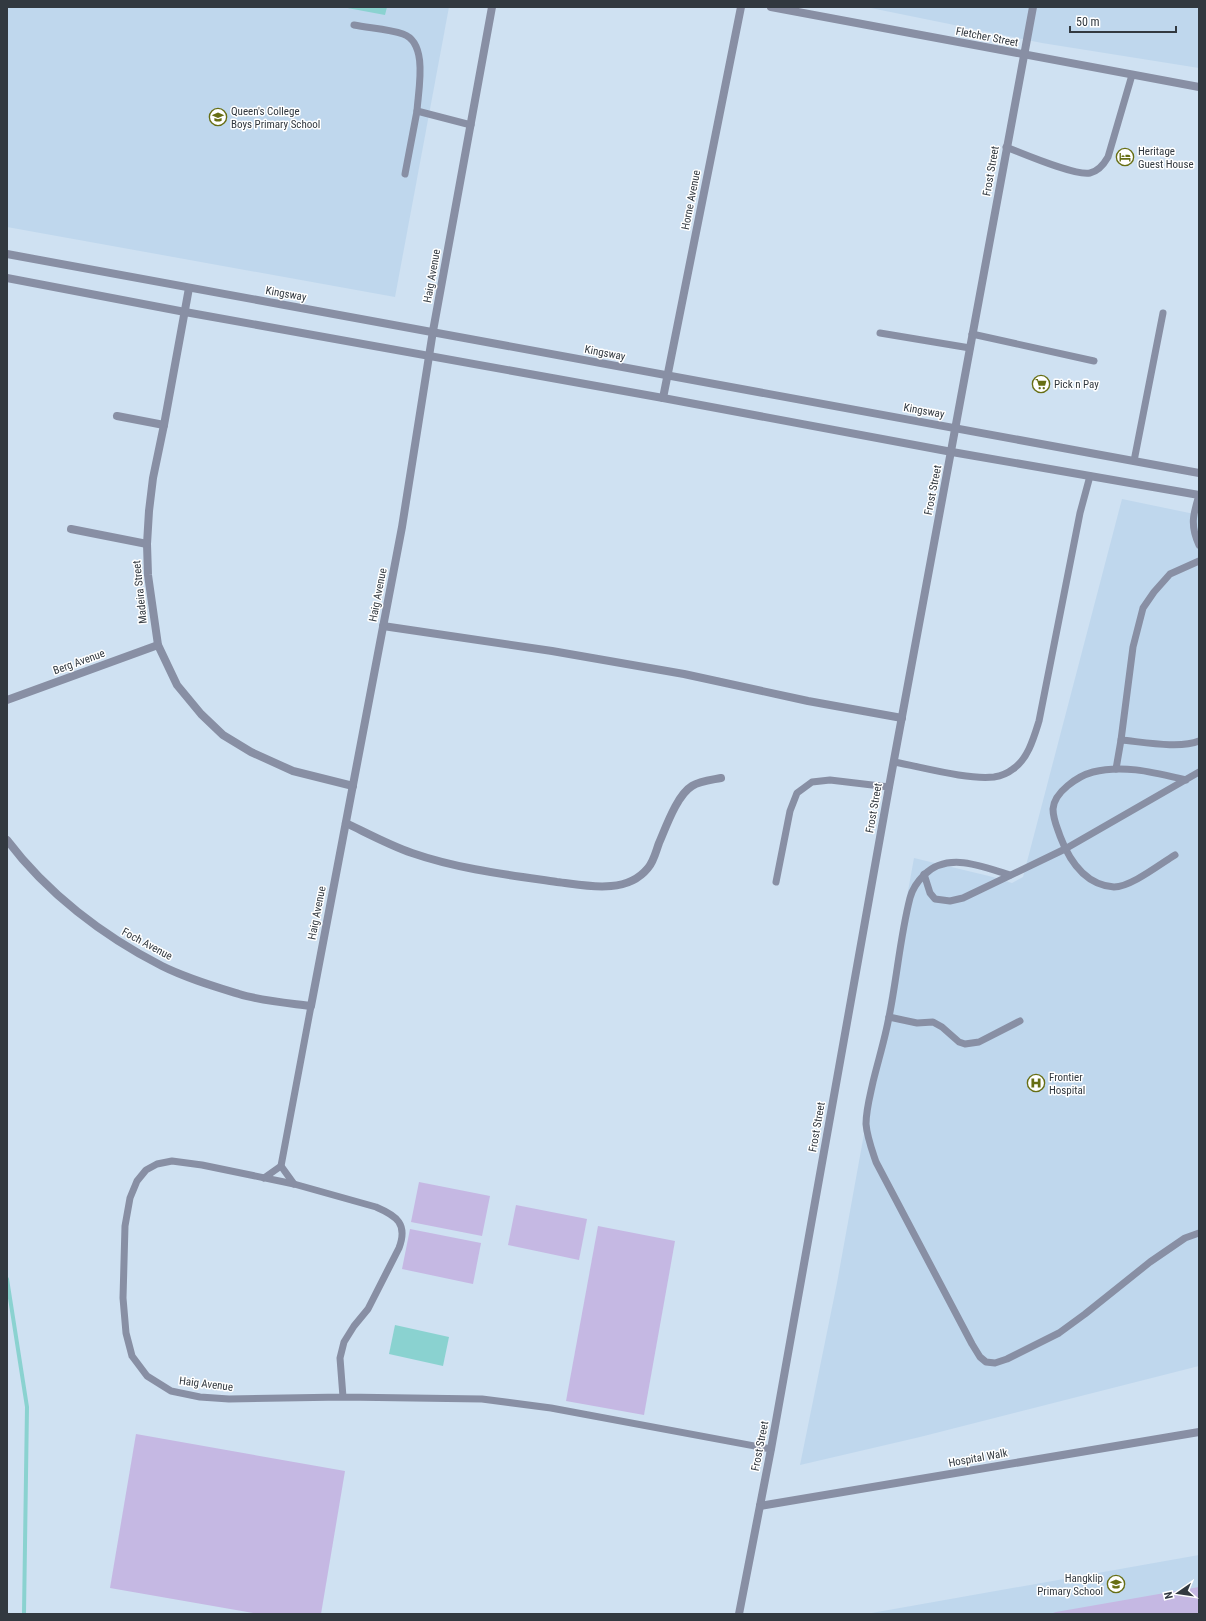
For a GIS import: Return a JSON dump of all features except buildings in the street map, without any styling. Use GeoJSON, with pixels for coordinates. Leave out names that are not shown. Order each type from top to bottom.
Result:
{"type":"FeatureCollection","features":[{"type":"Feature","properties":{"kind":"street","name":"Haig Avenue"},"geometry":{"type":"LineString","coordinates":[[311,1006],[402,527],[433,331],[492,7]]}},
{"type":"Feature","properties":{"kind":"street","name":"Horne Avenue"},"geometry":{"type":"LineString","coordinates":[[663,398],[741,7]]}},
{"type":"Feature","properties":{"kind":"street","name":"Fletcher Street"},"geometry":{"type":"LineString","coordinates":[[772,7],[1199,87]]}},
{"type":"Feature","properties":{"kind":"street","name":"Frost Street"},"geometry":{"type":"LineString","coordinates":[[739,1614],[771,1449],[889,787],[1033,7]]}},
{"type":"Feature","properties":{"kind":"street","name":"Kingsway"},"geometry":{"type":"LineString","coordinates":[[7,254],[433,331],[667,376],[1199,473]]}},
{"type":"Feature","properties":{"kind":"street"},"geometry":{"type":"LineString","coordinates":[[7,278],[185,312],[430,355],[952,452],[1199,495]]}},
{"type":"Feature","properties":{"kind":"street","name":"Madeira Street"},"geometry":{"type":"LineString","coordinates":[[189,288],[153,478],[147,544],[148,576],[158,645],[177,685],[201,714],[223,735],[251,752],[293,771],[353,786]]}},
{"type":"Feature","properties":{"kind":"street"},"geometry":{"type":"LineString","coordinates":[[117,416],[164,425]]}},
{"type":"Feature","properties":{"kind":"street"},"geometry":{"type":"LineString","coordinates":[[71,528],[147,544]]}},
{"type":"Feature","properties":{"kind":"street"},"geometry":{"type":"LineString","coordinates":[[383,626],[552,651],[669,671],[808,701],[902,718]]}},
{"type":"Feature","properties":{"kind":"street","name":"Berg Avenue"},"geometry":{"type":"LineString","coordinates":[[7,700],[158,645]]}},
{"type":"Feature","properties":{"kind":"street"},"geometry":{"type":"LineString","coordinates":[[346,823],[411,853],[447,863],[519,877],[589,886],[610,886],[624,884],[633,880],[648,868],[653,860],[680,798],[686,790],[699,783],[721,778]]}},
{"type":"Feature","properties":{"kind":"street","name":"Foch Avenue"},"geometry":{"type":"LineString","coordinates":[[7,840],[41,880],[84,916],[114,939],[163,966],[240,995],[311,1006]]}},
{"type":"Feature","properties":{"kind":"street","name":"Hospital Walk"},"geometry":{"type":"LineString","coordinates":[[760,1506],[1199,1432]]}},
{"type":"Feature","properties":{"kind":"lane"},"geometry":{"type":"LineString","coordinates":[[354,25],[404,34],[417,47],[420,55],[417,111],[406,174]]}},
{"type":"Feature","properties":{"kind":"lane"},"geometry":{"type":"LineString","coordinates":[[1006,147],[1075,172],[1091,173],[1098,170],[1108,157],[1132,75]]}},
{"type":"Feature","properties":{"kind":"lane"},"geometry":{"type":"LineString","coordinates":[[417,111],[471,125]]}},
{"type":"Feature","properties":{"kind":"lane"},"geometry":{"type":"LineString","coordinates":[[1134,461],[1163,313]]}},
{"type":"Feature","properties":{"kind":"lane"},"geometry":{"type":"LineString","coordinates":[[880,333],[970,348]]}},
{"type":"Feature","properties":{"kind":"lane"},"geometry":{"type":"LineString","coordinates":[[972,334],[1094,361]]}},
{"type":"Feature","properties":{"kind":"lane"},"geometry":{"type":"LineString","coordinates":[[894,762],[965,776],[986,778],[996,777],[1007,773],[1022,760],[1034,738],[1039,721],[1080,513],[1090,476]]}},
{"type":"Feature","properties":{"kind":"lane"},"geometry":{"type":"LineString","coordinates":[[1199,495],[1193,514],[1192,524],[1193,532],[1199,545]]}},
{"type":"Feature","properties":{"kind":"lane"},"geometry":{"type":"LineString","coordinates":[[1116,769],[1133,647],[1143,608],[1154,592],[1170,574],[1199,561]]}},
{"type":"Feature","properties":{"kind":"lane"},"geometry":{"type":"LineString","coordinates":[[1121,740],[1173,745],[1192,744],[1199,740]]}},
{"type":"Feature","properties":{"kind":"lane"},"geometry":{"type":"LineString","coordinates":[[1175,855],[1131,882],[1115,887],[1103,885],[1090,880],[1076,867],[1065,849],[1055,821],[1053,809],[1062,790],[1075,780],[1092,772],[1116,769],[1149,771],[1186,780]]}},
{"type":"Feature","properties":{"kind":"lane"},"geometry":{"type":"LineString","coordinates":[[924,874],[930,893],[935,899],[950,901],[963,898],[1065,849],[1199,772]]}},
{"type":"Feature","properties":{"kind":"lane"},"geometry":{"type":"LineString","coordinates":[[776,882],[790,811],[797,793],[812,782],[830,780],[889,787]]}},
{"type":"Feature","properties":{"kind":"lane"},"geometry":{"type":"LineString","coordinates":[[1010,875],[964,862],[933,868],[924,874],[916,885],[910,896],[889,1017],[868,1106],[866,1124],[869,1142],[876,1162],[972,1344],[980,1357],[986,1362],[995,1363],[1008,1359],[1059,1333],[1150,1262],[1185,1238],[1199,1233]]}},
{"type":"Feature","properties":{"kind":"lane","name":"Haig Avenue"},"geometry":{"type":"LineString","coordinates":[[281,1166],[311,1006]]}},
{"type":"Feature","properties":{"kind":"lane"},"geometry":{"type":"LineString","coordinates":[[889,1017],[917,1023],[933,1022],[942,1027],[959,1042],[966,1044],[980,1042],[1020,1021]]}},
{"type":"Feature","properties":{"kind":"lane","name":"Haig Avenue"},"geometry":{"type":"LineString","coordinates":[[343,1397],[340,1358],[344,1342],[354,1326],[368,1309],[399,1248],[402,1237],[401,1224],[392,1216],[376,1207],[294,1184],[202,1165],[172,1161],[157,1164],[146,1170],[137,1181],[130,1198],[125,1226],[123,1298],[126,1333],[132,1356],[147,1376],[171,1391],[200,1397],[230,1400],[343,1397],[482,1399],[551,1408],[771,1449]]}},
{"type":"Feature","properties":{"kind":"lane"},"geometry":{"type":"LineString","coordinates":[[264,1178],[281,1166],[294,1184]]}},
{"type":"Feature","properties":{"kind":"shaded area","name":"Queen's College Boys Primary School"},"geometry":{"type":"Polygon","coordinates":[[[7,7],[449,7],[395,297],[7,227],[7,7]]]}},
{"type":"Feature","properties":{"kind":"shaded area"},"geometry":{"type":"Polygon","coordinates":[[[342,7],[387,7],[385,15],[342,7]]]}},
{"type":"Feature","properties":{"kind":"shaded area"},"geometry":{"type":"Polygon","coordinates":[[[866,7],[1199,7],[1199,68],[1042,43],[866,7]]]}},
{"type":"Feature","properties":{"kind":"shaded area","name":"Frontier Hospital"},"geometry":{"type":"Polygon","coordinates":[[[1122,499],[1199,515],[1199,1366],[920,1437],[800,1465],[837,1283],[914,858],[1012,883],[1023,877],[1122,499]]]}},
{"type":"Feature","properties":{"kind":"shaded area"},"geometry":{"type":"Polygon","coordinates":[[[419,1182],[490,1196],[482,1236],[411,1222],[419,1182]]]}},
{"type":"Feature","properties":{"kind":"shaded area"},"geometry":{"type":"Polygon","coordinates":[[[516,1205],[587,1219],[579,1260],[508,1245],[516,1205]]]}},
{"type":"Feature","properties":{"kind":"shaded area"},"geometry":{"type":"Polygon","coordinates":[[[598,1226],[675,1241],[644,1415],[566,1401],[598,1226]]]}},
{"type":"Feature","properties":{"kind":"shaded area"},"geometry":{"type":"Polygon","coordinates":[[[410,1229],[481,1243],[473,1284],[402,1269],[410,1229]]]}},
{"type":"Feature","properties":{"kind":"shaded area"},"geometry":{"type":"Polygon","coordinates":[[[395,1325],[449,1337],[443,1366],[389,1354],[395,1325]]]}},
{"type":"Feature","properties":{"kind":"shaded area"},"geometry":{"type":"Polygon","coordinates":[[[136,1434],[345,1471],[321,1614],[259,1614],[110,1588],[136,1434]]]}},
{"type":"Feature","properties":{"kind":"shaded area","name":"Hangklip Primary School"},"geometry":{"type":"Polygon","coordinates":[[[1199,1555],[1199,1614],[866,1614],[1199,1555]]]}},
{"type":"Feature","properties":{"kind":"shaded area"},"geometry":{"type":"Polygon","coordinates":[[[1199,1587],[1199,1614],[1050,1614],[1056,1612],[1199,1587]]]}},
{"type":"Feature","properties":{"kind":"waterway"},"geometry":{"type":"LineString","coordinates":[[7,1279],[27,1407],[24,1614]]}},
{"type":"Feature","properties":{"kind":"place","name":"Queen's College Boys Primary School"},"geometry":{"type":"Point","coordinates":[218,117]}},
{"type":"Feature","properties":{"kind":"place","name":"Heritage Guest House"},"geometry":{"type":"Point","coordinates":[1125,157]}},
{"type":"Feature","properties":{"kind":"place","name":"Pick n Pay"},"geometry":{"type":"Point","coordinates":[1041,384]}},
{"type":"Feature","properties":{"kind":"place","name":"Frontier Hospital"},"geometry":{"type":"Point","coordinates":[1036,1083]}},
{"type":"Feature","properties":{"kind":"place","name":"Hangklip Primary School"},"geometry":{"type":"Point","coordinates":[1116,1584]}}]}
